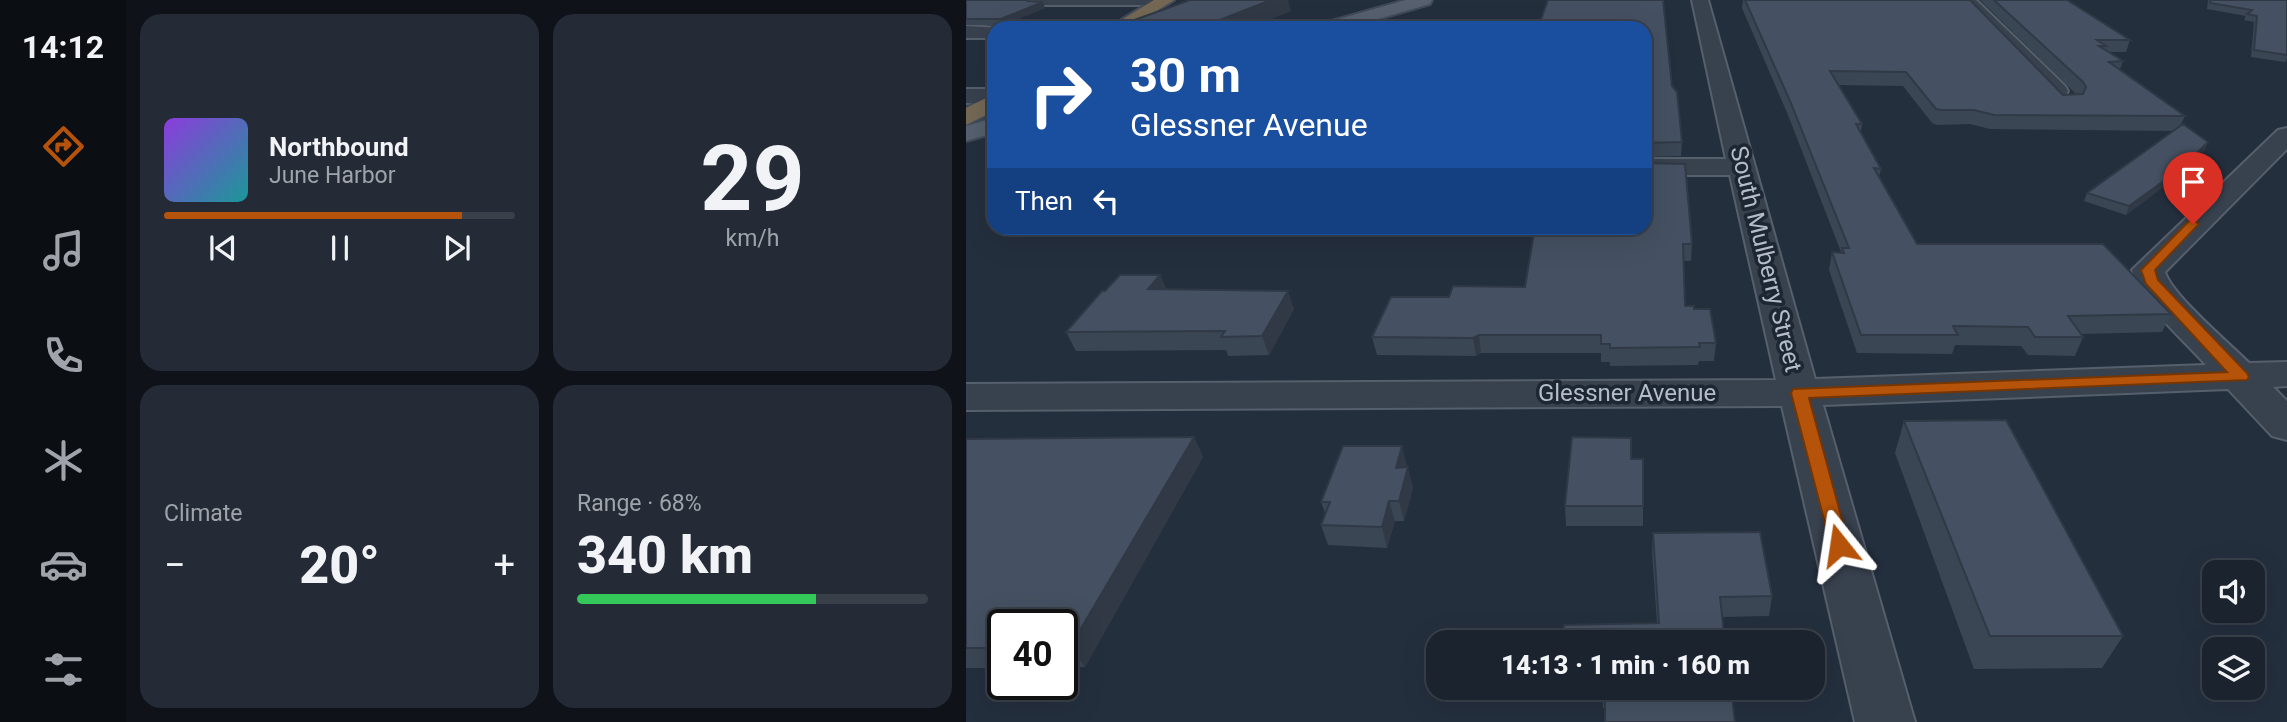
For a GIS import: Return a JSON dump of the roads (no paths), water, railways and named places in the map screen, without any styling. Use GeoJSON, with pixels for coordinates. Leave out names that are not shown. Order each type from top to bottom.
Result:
{"type":"FeatureCollection","features":[{"type":"Feature","properties":{"kind":"highway"},"geometry":{"type":"LineString","coordinates":[[1129,21],[1166,0]]}},
{"type":"Feature","properties":{"kind":"highway"},"geometry":{"type":"LineString","coordinates":[[966,118],[987,104]]}},
{"type":"Feature","properties":{"kind":"main road"},"geometry":{"type":"LineString","coordinates":[[1351,21],[1424,0]]}},
{"type":"Feature","properties":{"kind":"main road"},"geometry":{"type":"LineString","coordinates":[[966,134],[987,127]]}},
{"type":"Feature","properties":{"kind":"street"},"geometry":{"type":"LineString","coordinates":[[1032,0],[1166,0]]}},
{"type":"Feature","properties":{"kind":"street","name":"South Mulberry Street"},"geometry":{"type":"LineString","coordinates":[[1700,0],[1885,722]]}},
{"type":"Feature","properties":{"kind":"street"},"geometry":{"type":"LineString","coordinates":[[1967,0],[2068,102]]}},
{"type":"Feature","properties":{"kind":"street"},"geometry":{"type":"LineString","coordinates":[[966,32],[987,32]]}},
{"type":"Feature","properties":{"kind":"street"},"geometry":{"type":"LineString","coordinates":[[966,96],[987,98]]}},
{"type":"Feature","properties":{"kind":"street"},"geometry":{"type":"LineString","coordinates":[[2287,135],[2148,270],[2151,281],[2169,303],[2287,426]]}},
{"type":"Feature","properties":{"kind":"street"},"geometry":{"type":"LineString","coordinates":[[1652,167],[1742,167]]}},
{"type":"Feature","properties":{"kind":"street","name":"Glessner Avenue"},"geometry":{"type":"LineString","coordinates":[[966,397],[1799,393],[2287,374]]}}]}
